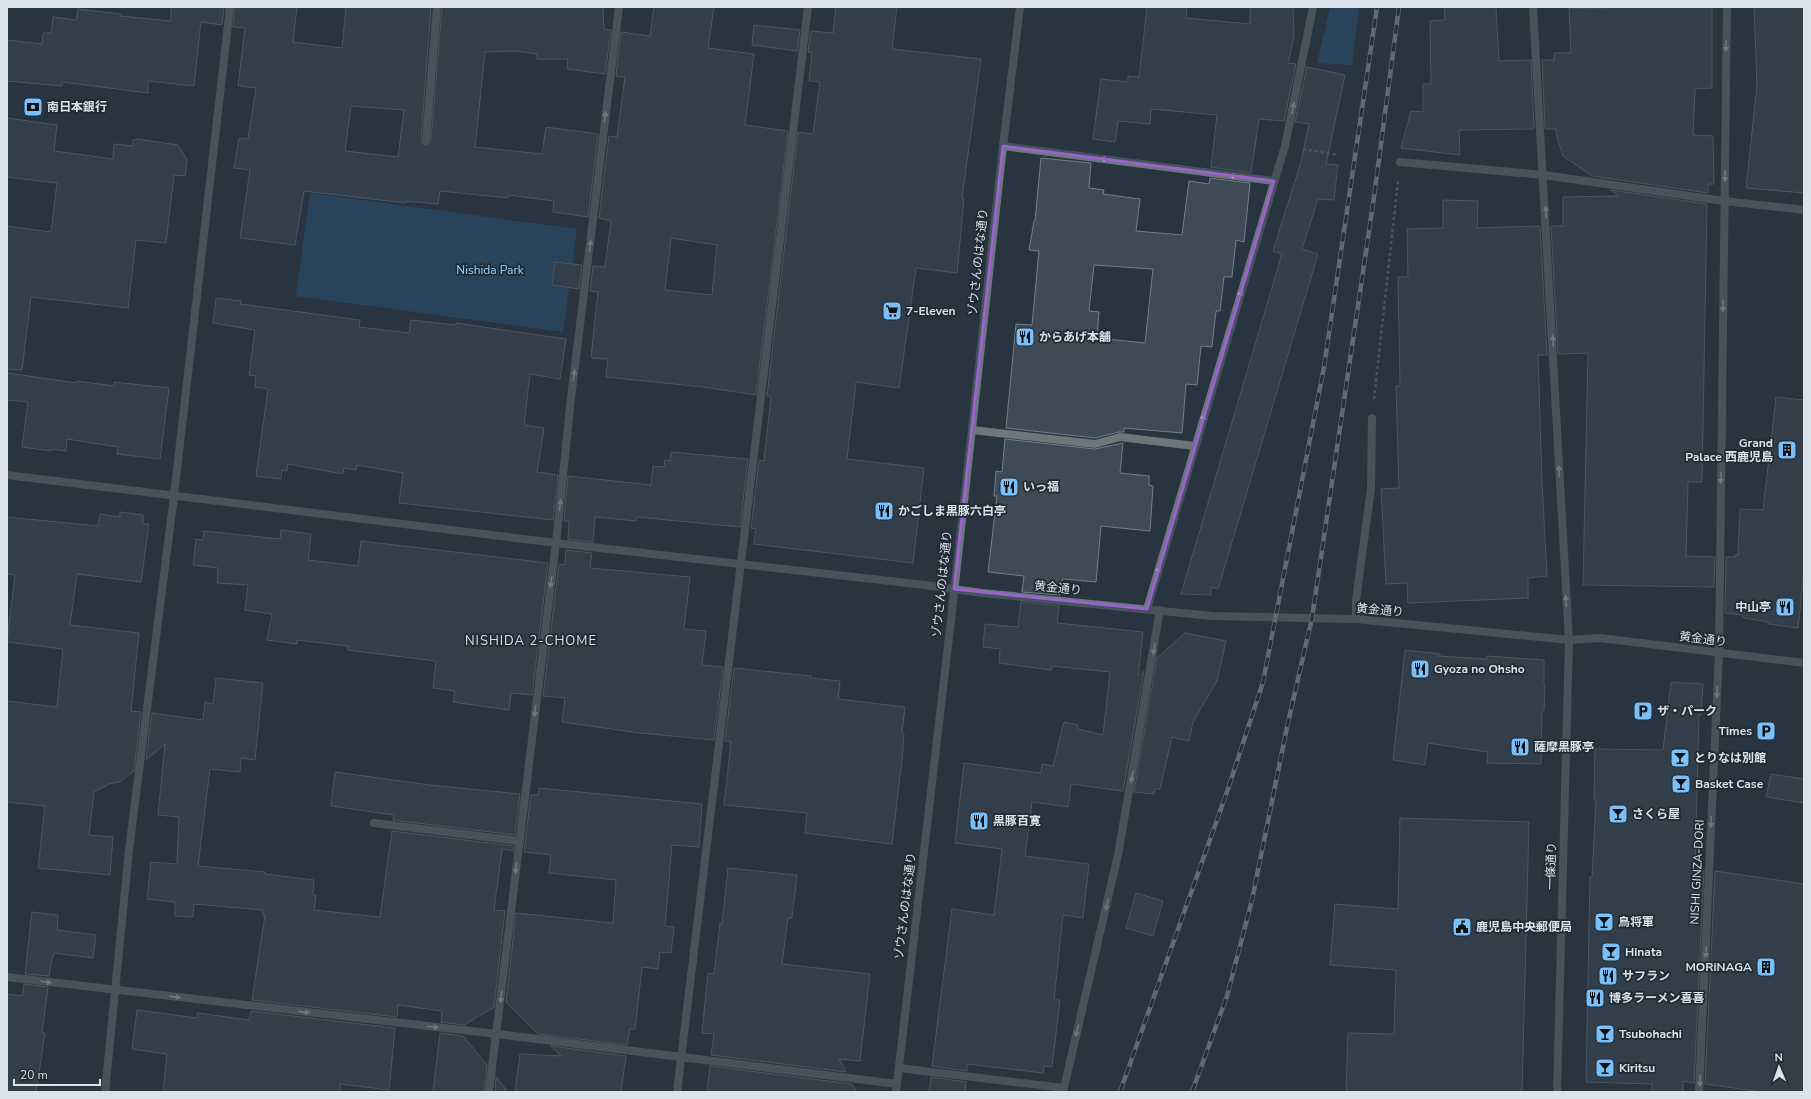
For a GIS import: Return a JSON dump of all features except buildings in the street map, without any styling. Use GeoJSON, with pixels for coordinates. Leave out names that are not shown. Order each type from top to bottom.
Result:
{"type":"FeatureCollection","features":[{"type":"Feature","properties":{"kind":"street"},"geometry":{"type":"LineString","coordinates":[[105,1092],[129,850],[174,496],[230,7]]}},
{"type":"Feature","properties":{"kind":"street"},"geometry":{"type":"LineString","coordinates":[[426,140],[437,7]]}},
{"type":"Feature","properties":{"kind":"street"},"geometry":{"type":"LineString","coordinates":[[488,1092],[497,1034],[556,543],[571,398],[619,7]]}},
{"type":"Feature","properties":{"kind":"street"},"geometry":{"type":"LineString","coordinates":[[677,1092],[808,7]]}},
{"type":"Feature","properties":{"kind":"street","name":"ゾウさんのはな通り"},"geometry":{"type":"LineString","coordinates":[[896,1088],[1020,7]]}},
{"type":"Feature","properties":{"kind":"street"},"geometry":{"type":"LineString","coordinates":[[1147,609],[1285,146],[1313,7]]}},
{"type":"Feature","properties":{"kind":"street","name":"一條通り"},"geometry":{"type":"LineString","coordinates":[[1533,7],[1544,176],[1569,640],[1557,1092]]}},
{"type":"Feature","properties":{"kind":"street","name":"NISHI GINZA-DORI"},"geometry":{"type":"LineString","coordinates":[[1699,1092],[1719,653],[1727,7]]}},
{"type":"Feature","properties":{"kind":"street"},"geometry":{"type":"LineString","coordinates":[[1003,146],[1274,181]]}},
{"type":"Feature","properties":{"kind":"street"},"geometry":{"type":"LineString","coordinates":[[1400,162],[1544,176],[1724,201],[1804,210]]}},
{"type":"Feature","properties":{"kind":"street"},"geometry":{"type":"LineString","coordinates":[[1356,620],[1356,600],[1372,489],[1372,418]]}},
{"type":"Feature","properties":{"kind":"street"},"geometry":{"type":"LineString","coordinates":[[972,430],[1095,444],[1120,437],[1195,446]]}},
{"type":"Feature","properties":{"kind":"street","name":"黄金通り"},"geometry":{"type":"LineString","coordinates":[[7,475],[556,543],[954,589],[1212,616],[1356,620],[1569,640],[1600,638],[1804,663]]}},
{"type":"Feature","properties":{"kind":"street"},"geometry":{"type":"LineString","coordinates":[[899,1068],[1064,1088],[1118,855],[1160,610]]}},
{"type":"Feature","properties":{"kind":"street"},"geometry":{"type":"LineString","coordinates":[[374,823],[519,841]]}},
{"type":"Feature","properties":{"kind":"street"},"geometry":{"type":"LineString","coordinates":[[7,977],[497,1034],[896,1088]]}},
{"type":"Feature","properties":{"kind":"path"},"geometry":{"type":"LineString","coordinates":[[1285,146],[1338,155]]}},
{"type":"Feature","properties":{"kind":"path"},"geometry":{"type":"LineString","coordinates":[[1372,418],[1400,162]]}},
{"type":"Feature","properties":{"kind":"highlighted area"},"geometry":{"type":"Polygon","coordinates":[[[1003,146],[1274,181],[1147,609],[954,589],[1003,146]]]}},
{"type":"Feature","properties":{"kind":"green space"},"geometry":{"type":"Polygon","coordinates":[[[1330,7],[1359,7],[1352,65],[1317,63],[1330,7]]]}},
{"type":"Feature","properties":{"kind":"green space","name":"Nishida Park"},"geometry":{"type":"Polygon","coordinates":[[[310,193],[577,229],[563,332],[296,296],[310,193]]]}},
{"type":"Feature","properties":{"kind":"railway"},"geometry":{"type":"LineString","coordinates":[[1120,1092],[1228,789],[1263,682],[1324,367],[1377,7]]}},
{"type":"Feature","properties":{"kind":"railway"},"geometry":{"type":"LineString","coordinates":[[1192,1092],[1227,996],[1252,900],[1287,727],[1312,618],[1374,197],[1399,7]]}},
{"type":"Feature","properties":{"kind":"place","name":"南日本銀行"},"geometry":{"type":"Point","coordinates":[33,107]}},
{"type":"Feature","properties":{"kind":"place","name":"7-Eleven"},"geometry":{"type":"Point","coordinates":[892,311]}},
{"type":"Feature","properties":{"kind":"place","name":"からあげ本舗"},"geometry":{"type":"Point","coordinates":[1025,337]}},
{"type":"Feature","properties":{"kind":"place","name":"Grand Palace 西鹿児島"},"geometry":{"type":"Point","coordinates":[1787,450]}},
{"type":"Feature","properties":{"kind":"place","name":"いっ福"},"geometry":{"type":"Point","coordinates":[1009,487]}},
{"type":"Feature","properties":{"kind":"place","name":"かごしま黒豚六白亭"},"geometry":{"type":"Point","coordinates":[884,511]}},
{"type":"Feature","properties":{"kind":"place","name":"中山亭"},"geometry":{"type":"Point","coordinates":[1785,607]}},
{"type":"Feature","properties":{"kind":"place","name":"Gyoza no Ohsho"},"geometry":{"type":"Point","coordinates":[1420,669]}},
{"type":"Feature","properties":{"kind":"place","name":"ザ・パーク"},"geometry":{"type":"Point","coordinates":[1643,711]}},
{"type":"Feature","properties":{"kind":"place","name":"Times"},"geometry":{"type":"Point","coordinates":[1766,731]}},
{"type":"Feature","properties":{"kind":"place","name":"薩摩黒豚亭"},"geometry":{"type":"Point","coordinates":[1520,747]}},
{"type":"Feature","properties":{"kind":"place","name":"とりなは別館"},"geometry":{"type":"Point","coordinates":[1680,758]}},
{"type":"Feature","properties":{"kind":"place","name":"Basket Case"},"geometry":{"type":"Point","coordinates":[1681,784]}},
{"type":"Feature","properties":{"kind":"place","name":"さくら屋"},"geometry":{"type":"Point","coordinates":[1618,814]}},
{"type":"Feature","properties":{"kind":"place","name":"黒豚百寛"},"geometry":{"type":"Point","coordinates":[979,821]}},
{"type":"Feature","properties":{"kind":"place","name":"鳥将軍"},"geometry":{"type":"Point","coordinates":[1604,922]}},
{"type":"Feature","properties":{"kind":"place","name":"鹿児島中央郵便局"},"geometry":{"type":"Point","coordinates":[1462,927]}},
{"type":"Feature","properties":{"kind":"place","name":"Hinata"},"geometry":{"type":"Point","coordinates":[1611,952]}},
{"type":"Feature","properties":{"kind":"place","name":"MORiNAGA"},"geometry":{"type":"Point","coordinates":[1766,967]}},
{"type":"Feature","properties":{"kind":"place","name":"サフラン"},"geometry":{"type":"Point","coordinates":[1608,976]}},
{"type":"Feature","properties":{"kind":"place","name":"博多ラーメン喜喜"},"geometry":{"type":"Point","coordinates":[1595,998]}},
{"type":"Feature","properties":{"kind":"place","name":"Tsubohachi"},"geometry":{"type":"Point","coordinates":[1605,1034]}},
{"type":"Feature","properties":{"kind":"place","name":"Kiritsu"},"geometry":{"type":"Point","coordinates":[1605,1068]}},
{"type":"Feature","properties":{"kind":"district","name":"NISHIDA 2-CHOME"},"geometry":{"type":"Point","coordinates":[531,641]}}]}
